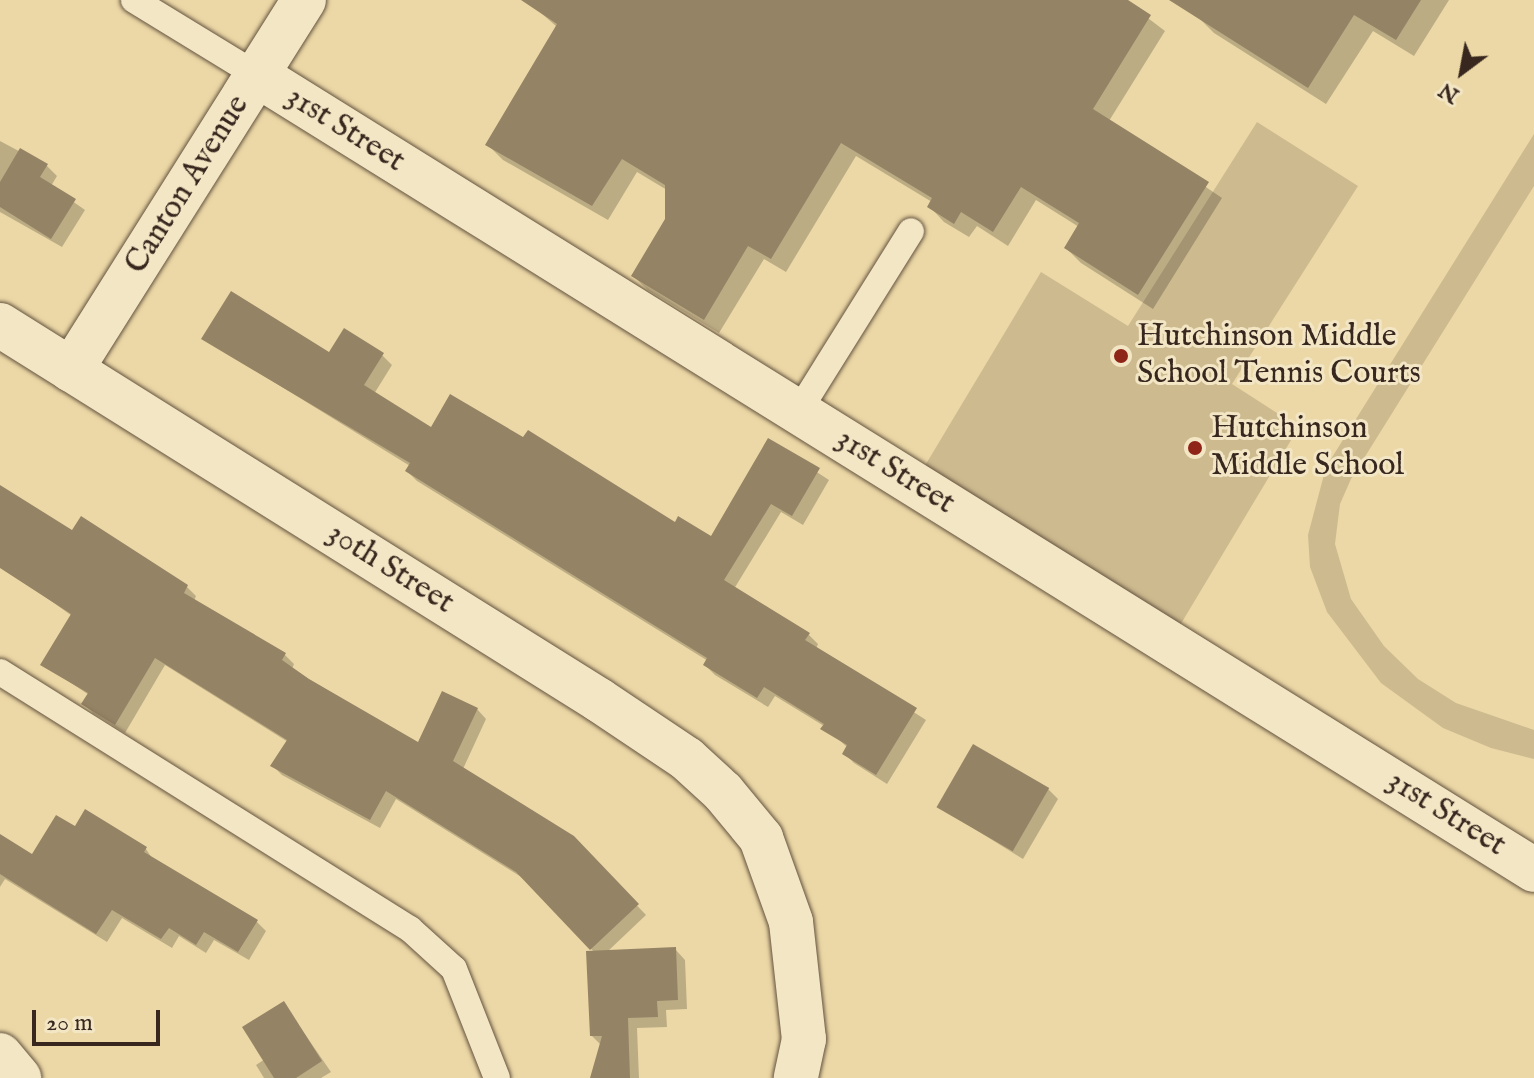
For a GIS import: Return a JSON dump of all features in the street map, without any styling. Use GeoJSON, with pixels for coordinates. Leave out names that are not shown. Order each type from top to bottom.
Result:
{"type":"FeatureCollection","features":[{"type":"Feature","properties":{"kind":"street","name":"Canton Avenue"},"geometry":{"type":"LineString","coordinates":[[71,370],[304,0]]}},
{"type":"Feature","properties":{"kind":"street","name":"31st Street"},"geometry":{"type":"LineString","coordinates":[[257,75],[1534,870]]}},
{"type":"Feature","properties":{"kind":"street","name":"30th Street"},"geometry":{"type":"LineString","coordinates":[[0,325],[612,708],[687,759],[761,838],[791,922],[801,980],[804,1039],[796,1078]]}},
{"type":"Feature","properties":{"kind":"street"},"geometry":{"type":"LineString","coordinates":[[0,1055],[19,1078]]}},
{"type":"Feature","properties":{"kind":"lane"},"geometry":{"type":"LineString","coordinates":[[134,0],[257,75]]}},
{"type":"Feature","properties":{"kind":"lane"},"geometry":{"type":"LineString","coordinates":[[798,412],[911,231]]}},
{"type":"Feature","properties":{"kind":"lane"},"geometry":{"type":"LineString","coordinates":[[0,672],[410,929],[454,969],[497,1078]]}},
{"type":"Feature","properties":{"kind":"shaded area","name":"Hutchinson Middle School Tennis Courts"},"geometry":{"type":"Polygon","coordinates":[[[1257,122],[1358,186],[1232,384],[1299,427],[1170,642],[914,484],[1041,272],[1128,326],[1257,122]]]}},
{"type":"Feature","properties":{"kind":"shaded area"},"geometry":{"type":"Polygon","coordinates":[[[1534,134],[1534,186],[1351,479],[1340,504],[1335,544],[1351,599],[1384,646],[1418,679],[1456,703],[1534,730],[1534,759],[1491,748],[1443,728],[1381,683],[1327,612],[1310,567],[1308,535],[1326,467],[1534,134]]]}},
{"type":"Feature","properties":{"kind":"building"},"geometry":{"type":"Polygon","coordinates":[[[521,0],[1128,0],[1151,15],[1093,109],[1209,182],[1138,295],[1064,248],[1079,223],[1021,187],[993,232],[961,212],[954,224],[927,207],[932,198],[841,143],[771,259],[748,246],[704,320],[631,276],[665,219],[665,185],[622,159],[592,206],[485,145],[557,24],[521,0]]]}},
{"type":"Feature","properties":{"kind":"building"},"geometry":{"type":"Polygon","coordinates":[[[1169,0],[1421,0],[1396,40],[1354,15],[1308,88],[1169,0]]]}},
{"type":"Feature","properties":{"kind":"building"},"geometry":{"type":"Polygon","coordinates":[[[20,148],[48,164],[40,177],[76,199],[51,239],[0,207],[0,182],[20,148]]]}},
{"type":"Feature","properties":{"kind":"building"},"geometry":{"type":"Polygon","coordinates":[[[231,291],[329,352],[344,328],[384,353],[364,385],[431,427],[450,394],[523,437],[528,430],[675,522],[678,516],[711,536],[768,438],[820,468],[792,516],[771,504],[724,580],[810,633],[805,640],[917,708],[876,775],[842,754],[847,745],[820,729],[824,724],[764,687],[757,698],[703,665],[707,658],[405,471],[410,463],[201,339],[231,291]]]}},
{"type":"Feature","properties":{"kind":"building"},"geometry":{"type":"Polygon","coordinates":[[[0,485],[72,530],[81,516],[188,585],[184,593],[286,653],[282,660],[309,679],[418,742],[442,691],[478,708],[453,761],[574,836],[639,904],[590,950],[516,872],[386,791],[370,820],[270,766],[287,740],[155,658],[115,725],[81,704],[88,693],[40,665],[71,614],[0,568],[0,485]]]}},
{"type":"Feature","properties":{"kind":"building"},"geometry":{"type":"Polygon","coordinates":[[[973,744],[1049,788],[1013,851],[936,807],[973,744]]]}},
{"type":"Feature","properties":{"kind":"building"},"geometry":{"type":"Polygon","coordinates":[[[85,809],[147,847],[144,852],[258,920],[238,952],[204,932],[196,945],[169,928],[161,939],[112,910],[96,934],[0,874],[0,834],[32,854],[56,815],[75,826],[85,809]]]}},
{"type":"Feature","properties":{"kind":"building"},"geometry":{"type":"Polygon","coordinates":[[[676,947],[678,1000],[657,1001],[658,1017],[628,1018],[630,1078],[590,1078],[602,1036],[590,1036],[586,951],[676,947]]]}},
{"type":"Feature","properties":{"kind":"building"},"geometry":{"type":"Polygon","coordinates":[[[284,1001],[322,1061],[296,1078],[274,1078],[242,1027],[284,1001]]]}},
{"type":"Feature","properties":{"kind":"place","name":"Hutchinson Middle School Tennis Courts"},"geometry":{"type":"Point","coordinates":[1121,356]}},
{"type":"Feature","properties":{"kind":"place","name":"Hutchinson Middle School"},"geometry":{"type":"Point","coordinates":[1195,448]}}]}
